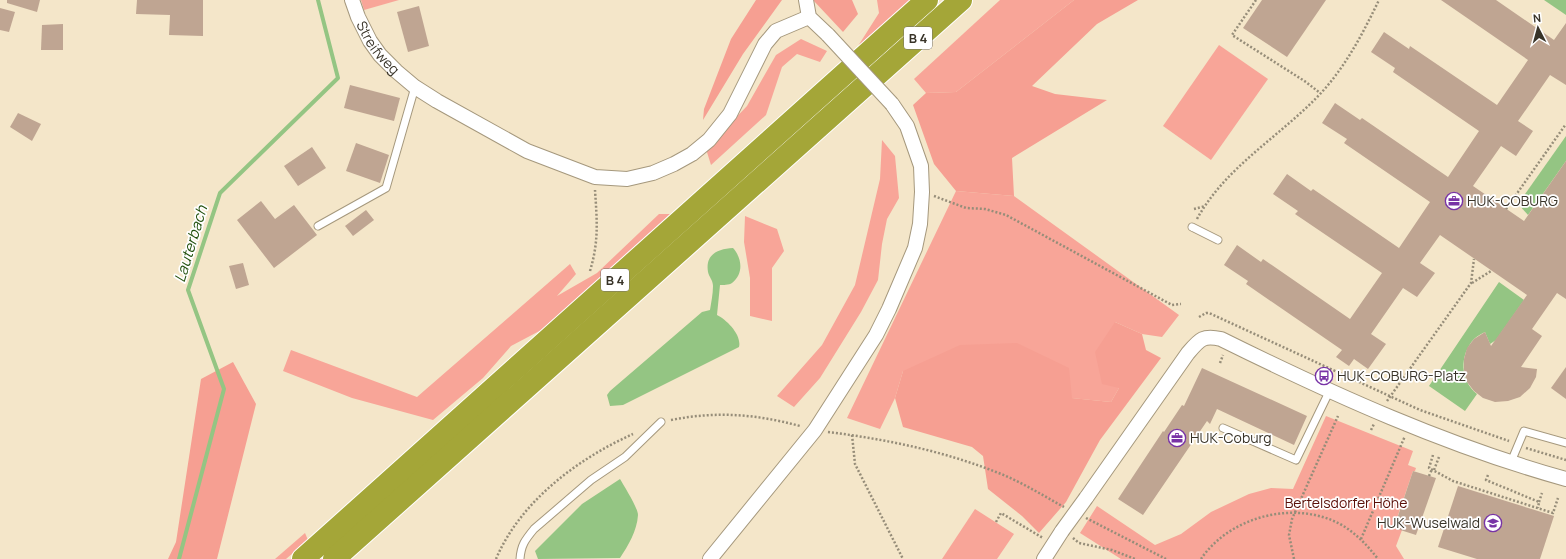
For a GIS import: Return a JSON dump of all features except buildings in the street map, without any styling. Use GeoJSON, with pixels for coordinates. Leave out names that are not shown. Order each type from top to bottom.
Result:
{"type":"FeatureCollection","features":[{"type":"Feature","properties":{"kind":"highway","name":"B 4"},"geometry":{"type":"LineString","coordinates":[[303,559],[927,0]]}},
{"type":"Feature","properties":{"kind":"highway","name":"B 4"},"geometry":{"type":"LineString","coordinates":[[334,559],[960,0]]}},
{"type":"Feature","properties":{"kind":"street","name":"Streifweg"},"geometry":{"type":"LineString","coordinates":[[352,0],[358,17],[370,41],[380,55],[415,87],[437,102],[527,151],[594,177],[628,179],[653,173],[674,164],[692,154],[708,140],[730,114],[765,44],[776,31],[809,17]]}},
{"type":"Feature","properties":{"kind":"street"},"geometry":{"type":"LineString","coordinates":[[710,559],[815,430],[854,371],[889,309],[915,248],[920,224],[922,192],[921,166],[907,126],[892,104],[828,35],[809,17],[806,0]]}},
{"type":"Feature","properties":{"kind":"street"},"geometry":{"type":"LineString","coordinates":[[1044,559],[1062,531],[1188,353],[1200,339],[1211,337],[1221,339],[1404,423],[1511,462],[1566,479]]}},
{"type":"Feature","properties":{"kind":"lane"},"geometry":{"type":"LineString","coordinates":[[318,226],[386,188],[415,87]]}},
{"type":"Feature","properties":{"kind":"lane"},"geometry":{"type":"LineString","coordinates":[[1192,227],[1218,240]]}},
{"type":"Feature","properties":{"kind":"lane"},"geometry":{"type":"LineString","coordinates":[[1223,428],[1296,460],[1330,390]]}},
{"type":"Feature","properties":{"kind":"lane"},"geometry":{"type":"LineString","coordinates":[[520,559],[520,548],[534,529],[592,480],[625,457],[661,422]]}},
{"type":"Feature","properties":{"kind":"lane"},"geometry":{"type":"LineString","coordinates":[[1511,462],[1524,431],[1566,443]]}},
{"type":"Feature","properties":{"kind":"path"},"geometry":{"type":"LineString","coordinates":[[1256,0],[1232,35],[1306,82],[1320,93]]}},
{"type":"Feature","properties":{"kind":"path"},"geometry":{"type":"LineString","coordinates":[[1192,227],[1205,206],[1222,184],[1247,159],[1284,128],[1341,70],[1379,0]]}},
{"type":"Feature","properties":{"kind":"path"},"geometry":{"type":"LineString","coordinates":[[1506,209],[1566,124]]}},
{"type":"Feature","properties":{"kind":"path"},"geometry":{"type":"LineString","coordinates":[[590,271],[595,254],[598,230],[594,177]]}},
{"type":"Feature","properties":{"kind":"path"},"geometry":{"type":"LineString","coordinates":[[922,192],[966,208],[985,209],[1006,215],[1172,305],[1181,304]]}},
{"type":"Feature","properties":{"kind":"path"},"geometry":{"type":"LineString","coordinates":[[1194,209],[1205,206]]}},
{"type":"Feature","properties":{"kind":"path"},"geometry":{"type":"LineString","coordinates":[[1471,283],[1474,259]]}},
{"type":"Feature","properties":{"kind":"path"},"geometry":{"type":"LineString","coordinates":[[1390,396],[1471,283],[1491,271]]}},
{"type":"Feature","properties":{"kind":"path"},"geometry":{"type":"LineString","coordinates":[[1199,317],[1209,313],[1420,410],[1518,445],[1566,460]]}},
{"type":"Feature","properties":{"kind":"path"},"geometry":{"type":"LineString","coordinates":[[1294,559],[1289,535],[1294,513],[1338,416]]}},
{"type":"Feature","properties":{"kind":"path"},"geometry":{"type":"LineString","coordinates":[[815,430],[852,435],[924,450],[968,462],[998,473],[1068,509]]}},
{"type":"Feature","properties":{"kind":"path"},"geometry":{"type":"LineString","coordinates":[[852,435],[855,464],[903,559]]}},
{"type":"Feature","properties":{"kind":"path"},"geometry":{"type":"LineString","coordinates":[[1361,539],[1402,443]]}},
{"type":"Feature","properties":{"kind":"path"},"geometry":{"type":"LineString","coordinates":[[1433,455],[1429,468],[1453,481],[1553,513],[1558,498]]}},
{"type":"Feature","properties":{"kind":"path"},"geometry":{"type":"LineString","coordinates":[[1429,476],[1439,457]]}},
{"type":"Feature","properties":{"kind":"path"},"geometry":{"type":"LineString","coordinates":[[1488,475],[1486,480],[1539,502]]}},
{"type":"Feature","properties":{"kind":"path"},"geometry":{"type":"LineString","coordinates":[[1538,508],[1542,493]]}},
{"type":"Feature","properties":{"kind":"path"},"geometry":{"type":"LineString","coordinates":[[996,522],[1001,513],[1042,537]]}},
{"type":"Feature","properties":{"kind":"path"},"geometry":{"type":"LineString","coordinates":[[1201,559],[1218,541],[1235,528],[1261,517],[1294,513],[1317,515],[1350,531],[1361,539],[1378,559]]}},
{"type":"Feature","properties":{"kind":"path"},"geometry":{"type":"LineString","coordinates":[[1082,516],[1166,559]]}},
{"type":"Feature","properties":{"kind":"path"},"geometry":{"type":"LineString","coordinates":[[1062,531],[1079,542],[1112,550],[1135,559]]}},
{"type":"Feature","properties":{"kind":"green space"},"geometry":{"type":"Polygon","coordinates":[[[361,0],[399,0],[364,10],[361,0]]]}},
{"type":"Feature","properties":{"kind":"green space"},"geometry":{"type":"Polygon","coordinates":[[[877,0],[910,0],[858,46],[879,13],[877,0]]]}},
{"type":"Feature","properties":{"kind":"green space"},"geometry":{"type":"Polygon","coordinates":[[[1000,0],[1074,0],[956,92],[926,93],[914,79],[1000,0]]]}},
{"type":"Feature","properties":{"kind":"green space"},"geometry":{"type":"Polygon","coordinates":[[[801,39],[827,51],[820,62],[797,54],[782,67],[766,115],[711,165],[706,149],[747,106],[776,55],[801,39]]]}},
{"type":"Feature","properties":{"kind":"green space"},"geometry":{"type":"Polygon","coordinates":[[[1219,45],[1268,79],[1211,160],[1163,126],[1219,45]]]}},
{"type":"Feature","properties":{"kind":"green space"},"geometry":{"type":"Polygon","coordinates":[[[882,140],[895,156],[899,198],[887,219],[882,244],[878,280],[861,312],[820,378],[794,407],[777,396],[822,345],[855,285],[880,179],[882,140]]]}},
{"type":"Feature","properties":{"kind":"green space"},"geometry":{"type":"Polygon","coordinates":[[[956,191],[1014,196],[1179,315],[1162,337],[1142,334],[1115,322],[1119,388],[1111,402],[1071,398],[903,371],[895,398],[880,429],[847,418],[956,191]]]}},
{"type":"Feature","properties":{"kind":"green space"},"geometry":{"type":"Polygon","coordinates":[[[659,214],[670,214],[547,327],[511,346],[483,378],[433,420],[352,398],[283,371],[291,350],[417,397],[570,264],[576,274],[557,296],[597,273],[659,214]]]}},
{"type":"Feature","properties":{"kind":"green space"},"geometry":{"type":"Polygon","coordinates":[[[745,216],[777,229],[784,251],[772,268],[772,321],[750,316],[750,278],[744,242],[745,216]]]}},
{"type":"Feature","properties":{"kind":"green space","name":"Bertelsdorfer Höhe"},"geometry":{"type":"Polygon","coordinates":[[[1326,416],[1413,451],[1408,465],[1416,468],[1415,471],[1413,471],[1394,527],[1402,530],[1396,546],[1404,559],[1121,559],[1080,533],[1097,506],[1155,545],[1181,534],[1211,512],[1249,494],[1271,488],[1293,489],[1326,416]]]}},
{"type":"Feature","properties":{"kind":"green space"},"geometry":{"type":"Polygon","coordinates":[[[975,509],[1014,534],[997,559],[942,559],[975,509]]]}},
{"type":"Feature","properties":{"kind":"green space"},"geometry":{"type":"Polygon","coordinates":[[[305,533],[308,540],[286,559],[275,559],[305,533]]]}},
{"type":"Feature","properties":{"kind":"shaded area"},"geometry":{"type":"Polygon","coordinates":[[[756,0],[782,0],[743,54],[703,120],[704,109],[731,39],[756,0]]]}},
{"type":"Feature","properties":{"kind":"shaded area"},"geometry":{"type":"Polygon","coordinates":[[[813,0],[852,0],[858,14],[843,32],[813,0]]]}},
{"type":"Feature","properties":{"kind":"shaded area"},"geometry":{"type":"Polygon","coordinates":[[[1074,0],[1138,0],[1097,24],[1032,86],[1055,94],[1107,100],[1012,158],[1014,196],[956,191],[934,164],[913,105],[926,93],[956,92],[1074,0]]]}},
{"type":"Feature","properties":{"kind":"shaded area"},"geometry":{"type":"Polygon","coordinates":[[[1544,0],[1566,0],[1566,15],[1544,0]]]}},
{"type":"Feature","properties":{"kind":"shaded area"},"geometry":{"type":"Polygon","coordinates":[[[1566,136],[1566,161],[1528,215],[1518,204],[1566,136]]]}},
{"type":"Feature","properties":{"kind":"shaded area"},"geometry":{"type":"Polygon","coordinates":[[[733,248],[740,261],[740,271],[732,283],[728,285],[720,285],[717,315],[733,328],[738,338],[739,347],[623,405],[610,406],[607,395],[610,391],[702,312],[710,310],[713,286],[708,272],[709,261],[718,251],[733,248]]]}},
{"type":"Feature","properties":{"kind":"shaded area"},"geometry":{"type":"Polygon","coordinates":[[[1499,282],[1524,300],[1496,340],[1490,344],[1485,332],[1475,338],[1469,345],[1464,360],[1465,375],[1471,389],[1477,394],[1465,411],[1429,386],[1499,282]]]}},
{"type":"Feature","properties":{"kind":"shaded area"},"geometry":{"type":"Polygon","coordinates":[[[1115,322],[1142,334],[1146,350],[1161,358],[1100,440],[1066,502],[1039,533],[1022,516],[988,489],[983,456],[972,447],[903,427],[895,398],[903,371],[960,345],[1017,343],[1069,368],[1072,398],[1111,402],[1119,388],[1102,384],[1095,352],[1115,322]]]}},
{"type":"Feature","properties":{"kind":"shaded area"},"geometry":{"type":"Polygon","coordinates":[[[233,362],[256,404],[217,559],[168,559],[176,542],[201,379],[233,362]]]}},
{"type":"Feature","properties":{"kind":"shaded area"},"geometry":{"type":"Polygon","coordinates":[[[620,479],[633,502],[638,515],[634,532],[620,558],[538,559],[535,551],[582,504],[620,479]]]}},
{"type":"Feature","properties":{"kind":"waterway","name":"Lauterbach"},"geometry":{"type":"LineString","coordinates":[[179,559],[224,389],[188,290],[220,193],[338,78],[318,0]]}},
{"type":"Feature","properties":{"kind":"place","name":"HUK-COBURG"},"geometry":{"type":"Point","coordinates":[1454,201]}},
{"type":"Feature","properties":{"kind":"place","name":"HUK-COBURG-Platz"},"geometry":{"type":"Point","coordinates":[1324,376]}},
{"type":"Feature","properties":{"kind":"place","name":"HUK-Coburg"},"geometry":{"type":"Point","coordinates":[1177,438]}},
{"type":"Feature","properties":{"kind":"place","name":"HUK-Wuselwald"},"geometry":{"type":"Point","coordinates":[1493,523]}}]}
